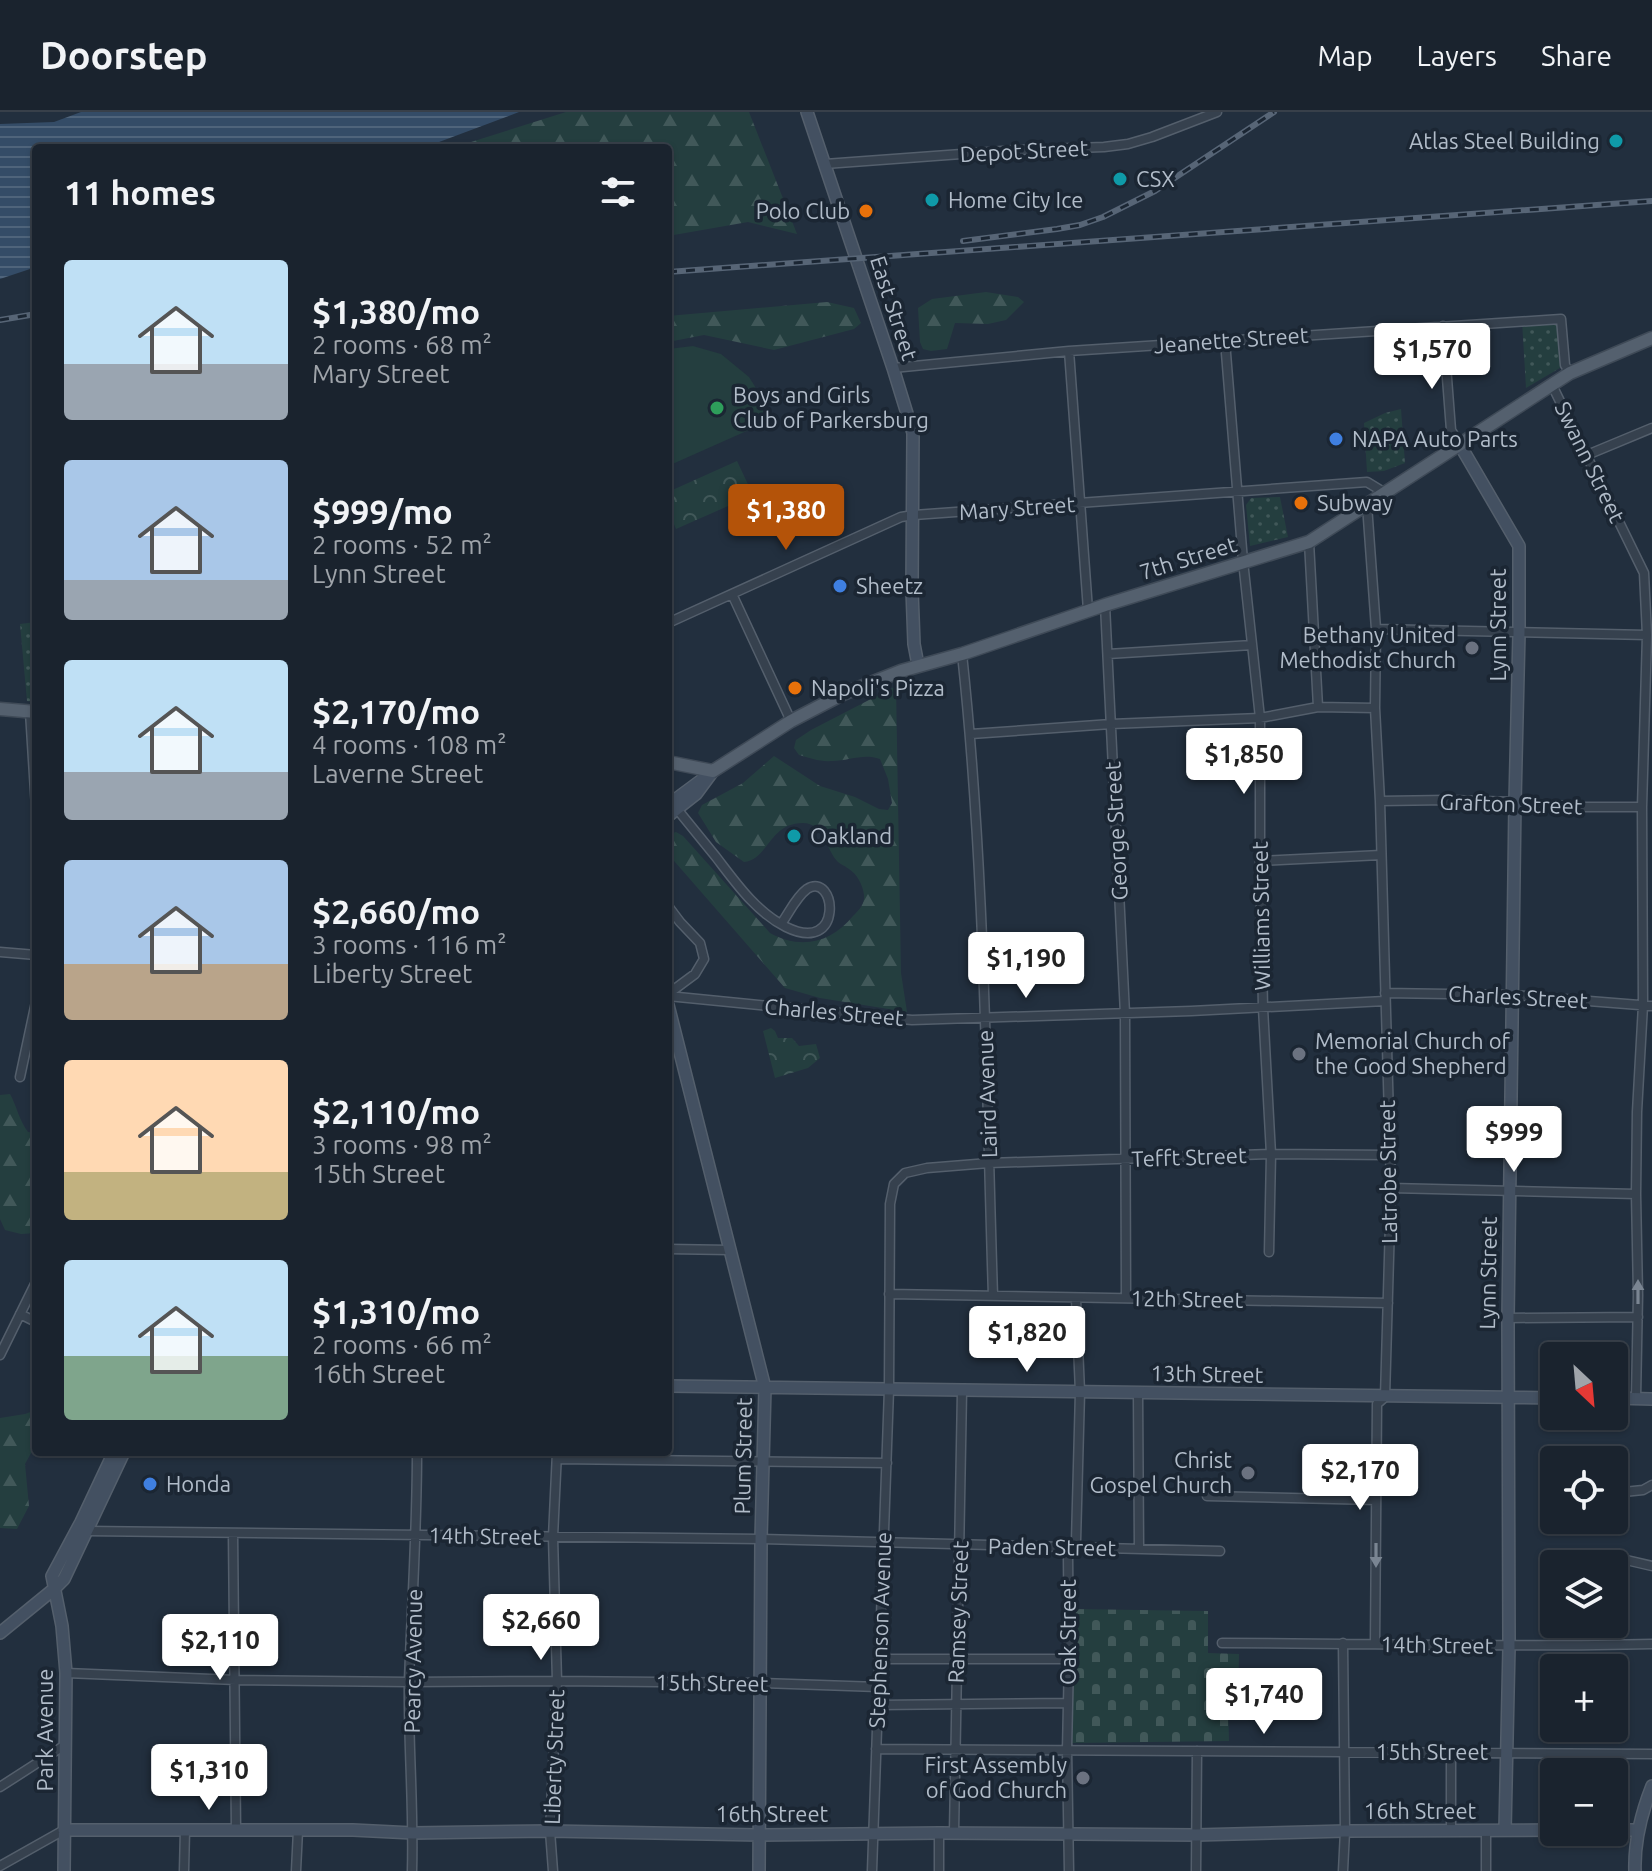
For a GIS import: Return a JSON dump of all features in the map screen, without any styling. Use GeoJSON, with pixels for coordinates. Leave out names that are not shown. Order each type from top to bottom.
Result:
{"type":"FeatureCollection","features":[{"type":"Feature","properties":{"kind":"main road","name":"7th Street"},"geometry":{"type":"LineString","coordinates":[[713,771],[791,721],[843,694],[918,665],[962,654],[1088,610],[1309,542],[1570,373],[1652,338]]}},
{"type":"Feature","properties":{"kind":"main road"},"geometry":{"type":"LineString","coordinates":[[0,709],[32,712]]}},
{"type":"Feature","properties":{"kind":"main road"},"geometry":{"type":"LineString","coordinates":[[672,763],[713,771]]}},
{"type":"Feature","properties":{"kind":"street","name":"East Street"},"geometry":{"type":"LineString","coordinates":[[807,112],[913,433],[912,590],[918,665]]}},
{"type":"Feature","properties":{"kind":"street","name":"Depot Street"},"geometry":{"type":"LineString","coordinates":[[825,164],[1128,144],[1217,112]]}},
{"type":"Feature","properties":{"kind":"street","name":"Jeanette Street"},"geometry":{"type":"LineString","coordinates":[[893,368],[1069,351],[1561,319],[1565,365],[1570,373]]}},
{"type":"Feature","properties":{"kind":"street"},"geometry":{"type":"LineString","coordinates":[[1443,326],[1451,430],[1460,445]]}},
{"type":"Feature","properties":{"kind":"street","name":"Williams Street"},"geometry":{"type":"LineString","coordinates":[[1225,341],[1243,561],[1260,718],[1263,1008],[1271,1154],[1269,1252]]}},
{"type":"Feature","properties":{"kind":"street"},"geometry":{"type":"LineString","coordinates":[[1069,351],[1088,610]]}},
{"type":"Feature","properties":{"kind":"street","name":"Swann Street"},"geometry":{"type":"LineString","coordinates":[[1552,385],[1644,573],[1649,671],[1642,807],[1647,1005],[1637,1112],[1636,1398]]}},
{"type":"Feature","properties":{"kind":"street"},"geometry":{"type":"LineString","coordinates":[[1587,455],[1652,428]]}},
{"type":"Feature","properties":{"kind":"street","name":"Lynn Street"},"geometry":{"type":"LineString","coordinates":[[1460,445],[1519,546],[1509,1190],[1509,1647],[1505,1830]]}},
{"type":"Feature","properties":{"kind":"street","name":"Mary Street"},"geometry":{"type":"LineString","coordinates":[[672,621],[901,517],[1367,482],[1385,493]]}},
{"type":"Feature","properties":{"kind":"street","name":"Latrobe Street"},"geometry":{"type":"LineString","coordinates":[[1367,505],[1376,629],[1375,708],[1391,1188],[1385,1397],[1377,1404],[1375,1644]]}},
{"type":"Feature","properties":{"kind":"street"},"geometry":{"type":"LineString","coordinates":[[1309,542],[1318,707]]}},
{"type":"Feature","properties":{"kind":"street"},"geometry":{"type":"LineString","coordinates":[[732,594],[791,721]]}},
{"type":"Feature","properties":{"kind":"street","name":"George Street"},"geometry":{"type":"LineString","coordinates":[[1105,605],[1125,1014],[1126,1298]]}},
{"type":"Feature","properties":{"kind":"street"},"geometry":{"type":"LineString","coordinates":[[1376,629],[1647,635]]}},
{"type":"Feature","properties":{"kind":"street"},"geometry":{"type":"LineString","coordinates":[[1108,654],[1252,645]]}},
{"type":"Feature","properties":{"kind":"street","name":"Laird Avenue"},"geometry":{"type":"LineString","coordinates":[[962,654],[971,734],[985,1017],[993,1296]]}},
{"type":"Feature","properties":{"kind":"street"},"geometry":{"type":"LineString","coordinates":[[971,734],[1260,718],[1318,707],[1375,708]]}},
{"type":"Feature","properties":{"kind":"street","name":"7th Street"},"geometry":{"type":"LineString","coordinates":[[672,809],[713,771]]}},
{"type":"Feature","properties":{"kind":"street","name":"Grafton Street"},"geometry":{"type":"LineString","coordinates":[[1380,801],[1642,807]]}},
{"type":"Feature","properties":{"kind":"street"},"geometry":{"type":"LineString","coordinates":[[672,811],[771,919],[781,924],[799,933],[817,931],[828,922],[829,898],[819,887],[806,890],[781,924]]}},
{"type":"Feature","properties":{"kind":"street"},"geometry":{"type":"LineString","coordinates":[[1260,861],[1381,855]]}},
{"type":"Feature","properties":{"kind":"street"},"geometry":{"type":"LineString","coordinates":[[1642,878],[1652,878]]}},
{"type":"Feature","properties":{"kind":"street"},"geometry":{"type":"LineString","coordinates":[[672,911],[700,943],[704,959],[695,974],[672,992]]}},
{"type":"Feature","properties":{"kind":"street"},"geometry":{"type":"LineString","coordinates":[[0,952],[32,955]]}},
{"type":"Feature","properties":{"kind":"street","name":"Charles Street"},"geometry":{"type":"LineString","coordinates":[[672,995],[912,1020],[1263,1008],[1385,997],[1513,995],[1647,1005]]}},
{"type":"Feature","properties":{"kind":"street"},"geometry":{"type":"LineString","coordinates":[[20,1077],[32,1021]]}},
{"type":"Feature","properties":{"kind":"street","name":"Plum Street"},"geometry":{"type":"LineString","coordinates":[[672,1021],[765,1388],[759,1871]]}},
{"type":"Feature","properties":{"kind":"street","name":"Tefft Street"},"geometry":{"type":"LineString","coordinates":[[890,1243],[890,1204],[894,1184],[905,1173],[927,1168],[989,1163],[1271,1154],[1390,1155]]}},
{"type":"Feature","properties":{"kind":"street"},"geometry":{"type":"LineString","coordinates":[[1391,1188],[1636,1194]]}},
{"type":"Feature","properties":{"kind":"street","name":"Stephenson Avenue"},"geometry":{"type":"LineString","coordinates":[[872,1871],[887,1463],[890,1243]]}},
{"type":"Feature","properties":{"kind":"street"},"geometry":{"type":"LineString","coordinates":[[672,1249],[730,1250]]}},
{"type":"Feature","properties":{"kind":"street"},"geometry":{"type":"LineString","coordinates":[[0,1355],[32,1290]]}},
{"type":"Feature","properties":{"kind":"street","name":"12th Street"},"geometry":{"type":"LineString","coordinates":[[889,1294],[1388,1303]]}},
{"type":"Feature","properties":{"kind":"street","name":"Oak Street"},"geometry":{"type":"LineString","coordinates":[[1069,1871],[1068,1556],[1076,1541],[1080,1392],[1076,1299]]}},
{"type":"Feature","properties":{"kind":"street"},"geometry":{"type":"LineString","coordinates":[[20,1314],[32,1320]]}},
{"type":"Feature","properties":{"kind":"street"},"geometry":{"type":"LineString","coordinates":[[1508,1318],[1638,1317]]}},
{"type":"Feature","properties":{"kind":"street","name":"13th Street"},"geometry":{"type":"LineString","coordinates":[[672,1386],[1540,1398]]}},
{"type":"Feature","properties":{"kind":"street","name":"Ramsey Street"},"geometry":{"type":"LineString","coordinates":[[954,1833],[962,1391]]}},
{"type":"Feature","properties":{"kind":"street"},"geometry":{"type":"LineString","coordinates":[[1138,1393],[1139,1549]]}},
{"type":"Feature","properties":{"kind":"street"},"geometry":{"type":"LineString","coordinates":[[1628,1398],[1652,1399]]}},
{"type":"Feature","properties":{"kind":"street"},"geometry":{"type":"LineString","coordinates":[[54,1589],[52,1576],[112,1456]]}},
{"type":"Feature","properties":{"kind":"street"},"geometry":{"type":"LineString","coordinates":[[0,1633],[64,1579],[122,1456]]}},
{"type":"Feature","properties":{"kind":"street","name":"Pearcy Avenue"},"geometry":{"type":"LineString","coordinates":[[412,1871],[409,1682],[417,1456]]}},
{"type":"Feature","properties":{"kind":"street"},"geometry":{"type":"LineString","coordinates":[[557,1456],[887,1463]]}},
{"type":"Feature","properties":{"kind":"street","name":"Liberty Street"},"geometry":{"type":"LineString","coordinates":[[553,1871],[550,1831],[557,1681],[553,1537],[557,1456]]}},
{"type":"Feature","properties":{"kind":"street"},"geometry":{"type":"LineString","coordinates":[[1628,1492],[1643,1490],[1652,1485]]}},
{"type":"Feature","properties":{"kind":"street"},"geometry":{"type":"LineString","coordinates":[[1207,1496],[1376,1500]]}},
{"type":"Feature","properties":{"kind":"street","name":"14th Street"},"geometry":{"type":"LineString","coordinates":[[87,1531],[884,1543]]}},
{"type":"Feature","properties":{"kind":"street"},"geometry":{"type":"LineString","coordinates":[[233,1533],[236,1830]]}},
{"type":"Feature","properties":{"kind":"street","name":"Paden Street"},"geometry":{"type":"LineString","coordinates":[[884,1543],[1220,1551]]}},
{"type":"Feature","properties":{"kind":"street"},"geometry":{"type":"LineString","coordinates":[[1628,1560],[1652,1566]]}},
{"type":"Feature","properties":{"kind":"street","name":"Park Avenue"},"geometry":{"type":"LineString","coordinates":[[54,1589],[62,1626],[66,1673],[64,1871]]}},
{"type":"Feature","properties":{"kind":"street","name":"14th Street"},"geometry":{"type":"LineString","coordinates":[[1222,1643],[1509,1647],[1652,1644]]}},
{"type":"Feature","properties":{"kind":"street"},"geometry":{"type":"LineString","coordinates":[[1343,1643],[1343,1871]]}},
{"type":"Feature","properties":{"kind":"street"},"geometry":{"type":"LineString","coordinates":[[879,1659],[1069,1659]]}},
{"type":"Feature","properties":{"kind":"street","name":"15th Street"},"geometry":{"type":"LineString","coordinates":[[66,1673],[236,1680],[760,1683],[878,1687]]}},
{"type":"Feature","properties":{"kind":"street"},"geometry":{"type":"LineString","coordinates":[[878,1705],[1068,1703]]}},
{"type":"Feature","properties":{"kind":"street"},"geometry":{"type":"LineString","coordinates":[[0,1787],[65,1745]]}},
{"type":"Feature","properties":{"kind":"street","name":"15th Street"},"geometry":{"type":"LineString","coordinates":[[876,1749],[1652,1754]]}},
{"type":"Feature","properties":{"kind":"street"},"geometry":{"type":"LineString","coordinates":[[1196,1871],[1197,1751]]}},
{"type":"Feature","properties":{"kind":"street"},"geometry":{"type":"LineString","coordinates":[[1451,1752],[1451,1831]]}},
{"type":"Feature","properties":{"kind":"street"},"geometry":{"type":"LineString","coordinates":[[1635,1871],[1638,1830],[1652,1786]]}},
{"type":"Feature","properties":{"kind":"street"},"geometry":{"type":"LineString","coordinates":[[1628,1830],[1652,1829]]}},
{"type":"Feature","properties":{"kind":"street","name":"16th Street"},"geometry":{"type":"LineString","coordinates":[[0,1866],[64,1830],[550,1831],[759,1835],[1196,1835],[1540,1830]]}},
{"type":"Feature","properties":{"kind":"street"},"geometry":{"type":"LineString","coordinates":[[184,1871],[185,1830]]}},
{"type":"Feature","properties":{"kind":"street"},"geometry":{"type":"LineString","coordinates":[[296,1871],[298,1830]]}},
{"type":"Feature","properties":{"kind":"street"},"geometry":{"type":"LineString","coordinates":[[1486,1830],[1486,1871]]}},
{"type":"Feature","properties":{"kind":"street"},"geometry":{"type":"LineString","coordinates":[[939,1833],[939,1871]]}},
{"type":"Feature","properties":{"kind":"green space"},"geometry":{"type":"Polygon","coordinates":[[[566,112],[749,112],[797,234],[748,222],[672,235],[672,144],[465,144],[566,112]]]}},
{"type":"Feature","properties":{"kind":"green space"},"geometry":{"type":"Polygon","coordinates":[[[986,292],[1018,297],[1024,302],[1006,320],[988,324],[955,323],[947,349],[923,349],[918,308],[932,299],[986,292]]]}},
{"type":"Feature","properties":{"kind":"green space"},"geometry":{"type":"Polygon","coordinates":[[[827,302],[854,308],[861,323],[854,329],[774,350],[704,335],[672,341],[672,316],[827,302]]]}},
{"type":"Feature","properties":{"kind":"green space"},"geometry":{"type":"Polygon","coordinates":[[[1561,319],[1565,365],[1526,388],[1522,321],[1561,319]]]}},
{"type":"Feature","properties":{"kind":"green space","name":"Boys and Girls Club of Parkersburg"},"geometry":{"type":"Polygon","coordinates":[[[693,346],[721,354],[749,377],[771,420],[672,464],[672,349],[693,346]]]}},
{"type":"Feature","properties":{"kind":"green space"},"geometry":{"type":"Polygon","coordinates":[[[1401,409],[1405,463],[1384,471],[1367,472],[1364,423],[1401,409]]]}},
{"type":"Feature","properties":{"kind":"green space"},"geometry":{"type":"Polygon","coordinates":[[[737,461],[753,495],[676,529],[672,520],[672,490],[737,461]]]}},
{"type":"Feature","properties":{"kind":"green space"},"geometry":{"type":"Polygon","coordinates":[[[1280,497],[1288,537],[1250,546],[1246,505],[1251,498],[1280,497]]]}},
{"type":"Feature","properties":{"kind":"green space"},"geometry":{"type":"Polygon","coordinates":[[[32,622],[32,702],[27,701],[20,624],[32,622]]]}},
{"type":"Feature","properties":{"kind":"green space"},"geometry":{"type":"Polygon","coordinates":[[[896,686],[901,973],[907,1012],[820,998],[785,988],[672,859],[672,833],[676,832],[770,933],[782,938],[815,941],[844,925],[861,907],[864,898],[861,884],[852,871],[834,857],[816,827],[803,823],[783,829],[759,855],[744,862],[716,842],[698,813],[702,805],[743,783],[774,756],[820,786],[888,810],[892,803],[888,779],[880,759],[868,757],[824,761],[799,755],[794,748],[796,740],[896,686]]]}},
{"type":"Feature","properties":{"kind":"green space"},"geometry":{"type":"Polygon","coordinates":[[[771,1028],[778,1038],[792,1038],[799,1046],[816,1044],[820,1058],[808,1068],[775,1078],[763,1031],[771,1028]]]}},
{"type":"Feature","properties":{"kind":"green space"},"geometry":{"type":"Polygon","coordinates":[[[10,1094],[25,1127],[32,1132],[32,1233],[5,1230],[0,1219],[0,1095],[10,1094]]]}},
{"type":"Feature","properties":{"kind":"green space"},"geometry":{"type":"Polygon","coordinates":[[[32,1411],[32,1451],[25,1464],[29,1506],[17,1529],[0,1528],[0,1418],[32,1411]]]}},
{"type":"Feature","properties":{"kind":"green space"},"geometry":{"type":"Polygon","coordinates":[[[1072,1609],[1208,1611],[1208,1653],[1239,1654],[1238,1701],[1228,1702],[1229,1741],[1072,1743],[1072,1609]]]}},
{"type":"Feature","properties":{"kind":"water"},"geometry":{"type":"Polygon","coordinates":[[[81,112],[519,112],[434,144],[32,144],[32,268],[0,279],[0,124],[54,122],[81,112]]]}},
{"type":"Feature","properties":{"kind":"railway"},"geometry":{"type":"LineString","coordinates":[[963,241],[1057,229],[1103,217],[1155,191],[1274,112]]}},
{"type":"Feature","properties":{"kind":"railway"},"geometry":{"type":"LineString","coordinates":[[672,272],[1652,201]]}},
{"type":"Feature","properties":{"kind":"railway"},"geometry":{"type":"LineString","coordinates":[[0,320],[32,315]]}},
{"type":"Feature","properties":{"kind":"place","name":"Atlas Steel Building"},"geometry":{"type":"Point","coordinates":[1616,141]}},
{"type":"Feature","properties":{"kind":"place","name":"CSX"},"geometry":{"type":"Point","coordinates":[1120,179]}},
{"type":"Feature","properties":{"kind":"place","name":"Home City Ice"},"geometry":{"type":"Point","coordinates":[932,200]}},
{"type":"Feature","properties":{"kind":"place","name":"Polo Club"},"geometry":{"type":"Point","coordinates":[866,211]}},
{"type":"Feature","properties":{"kind":"place","name":"Boys and Girls Club of Parkersburg"},"geometry":{"type":"Point","coordinates":[717,408]}},
{"type":"Feature","properties":{"kind":"place","name":"NAPA Auto Parts"},"geometry":{"type":"Point","coordinates":[1336,439]}},
{"type":"Feature","properties":{"kind":"place","name":"Subway"},"geometry":{"type":"Point","coordinates":[1301,503]}},
{"type":"Feature","properties":{"kind":"place","name":"Sheetz"},"geometry":{"type":"Point","coordinates":[840,586]}},
{"type":"Feature","properties":{"kind":"place","name":"Bethany United Methodist Church"},"geometry":{"type":"Point","coordinates":[1472,648]}},
{"type":"Feature","properties":{"kind":"place","name":"Napoli's Pizza"},"geometry":{"type":"Point","coordinates":[795,688]}},
{"type":"Feature","properties":{"kind":"place","name":"Oakland"},"geometry":{"type":"Point","coordinates":[794,836]}},
{"type":"Feature","properties":{"kind":"place","name":"Memorial Church of the Good Shepherd"},"geometry":{"type":"Point","coordinates":[1299,1054]}},
{"type":"Feature","properties":{"kind":"place","name":"Christ Gospel Church"},"geometry":{"type":"Point","coordinates":[1248,1473]}},
{"type":"Feature","properties":{"kind":"place","name":"Honda"},"geometry":{"type":"Point","coordinates":[150,1484]}},
{"type":"Feature","properties":{"kind":"place","name":"First Assembly of God Church"},"geometry":{"type":"Point","coordinates":[1083,1778]}}]}
